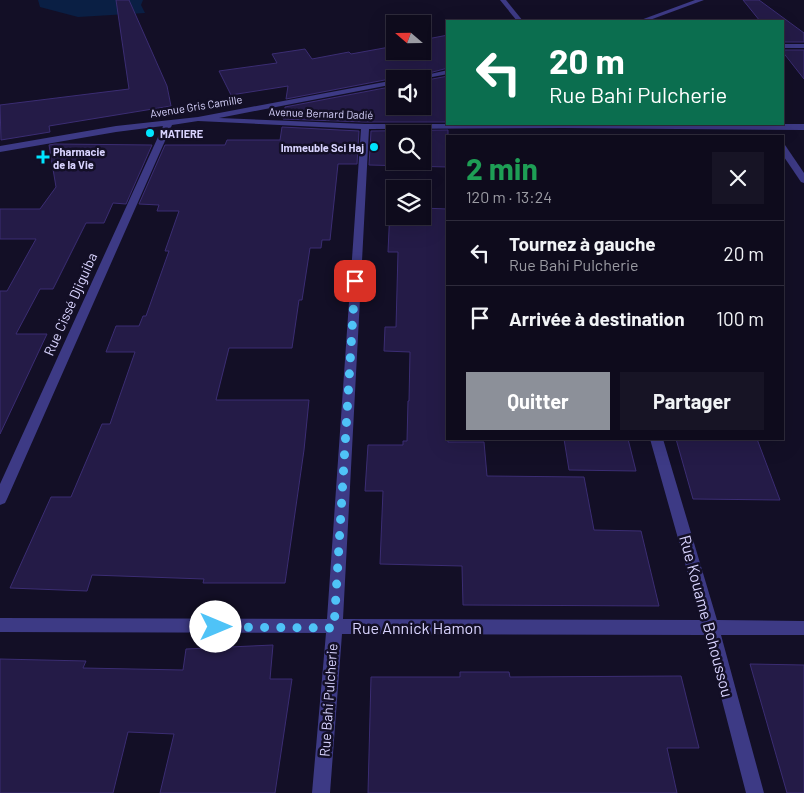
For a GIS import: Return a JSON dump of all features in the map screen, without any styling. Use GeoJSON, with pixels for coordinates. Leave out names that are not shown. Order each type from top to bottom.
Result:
{"type":"FeatureCollection","features":[{"type":"Feature","properties":{"kind":"street"},"geometry":{"type":"LineString","coordinates":[[503,0],[519,20]]}},
{"type":"Feature","properties":{"kind":"street"},"geometry":{"type":"LineString","coordinates":[[644,20],[701,0]]}},
{"type":"Feature","properties":{"kind":"street"},"geometry":{"type":"LineString","coordinates":[[784,46],[804,46]]}},
{"type":"Feature","properties":{"kind":"street"},"geometry":{"type":"LineString","coordinates":[[431,75],[446,72]]}},
{"type":"Feature","properties":{"kind":"street","name":"Avenue Gris Camille"},"geometry":{"type":"LineString","coordinates":[[0,149],[82,134],[198,119],[386,84]]}},
{"type":"Feature","properties":{"kind":"street","name":"Avenue Bernard Dadié"},"geometry":{"type":"LineString","coordinates":[[198,119],[365,127],[497,125]]}},
{"type":"Feature","properties":{"kind":"street","name":"Rue Cissé Djiguiba"},"geometry":{"type":"LineString","coordinates":[[0,499],[169,122]]}},
{"type":"Feature","properties":{"kind":"street","name":"Avenue Bernard Dadié"},"geometry":{"type":"LineString","coordinates":[[632,125],[804,128]]}},
{"type":"Feature","properties":{"kind":"street","name":"Rue Bahi Pulcherie"},"geometry":{"type":"LineString","coordinates":[[321,793],[334,628],[365,127]]}},
{"type":"Feature","properties":{"kind":"street"},"geometry":{"type":"LineString","coordinates":[[770,127],[774,135]]}},
{"type":"Feature","properties":{"kind":"street"},"geometry":{"type":"LineString","coordinates":[[784,150],[804,180]]}},
{"type":"Feature","properties":{"kind":"street","name":"Rue Kouame Bohoussou"},"geometry":{"type":"LineString","coordinates":[[657,440],[697,574],[755,793]]}},
{"type":"Feature","properties":{"kind":"street","name":"Rue Annick Hamon"},"geometry":{"type":"LineString","coordinates":[[0,625],[334,628],[804,628]]}},
{"type":"Feature","properties":{"kind":"water"},"geometry":{"type":"Polygon","coordinates":[[[38,0],[143,0],[141,5],[145,13],[78,17],[40,7],[38,0]]]}},
{"type":"Feature","properties":{"kind":"building"},"geometry":{"type":"Polygon","coordinates":[[[116,0],[129,0],[167,86],[171,106],[49,126],[50,132],[1,140],[0,105],[129,89],[116,0]]]}},
{"type":"Feature","properties":{"kind":"building"},"geometry":{"type":"Polygon","coordinates":[[[743,0],[759,0],[804,33],[804,42],[784,42],[784,20],[759,20],[743,0]]]}},
{"type":"Feature","properties":{"kind":"building"},"geometry":{"type":"Polygon","coordinates":[[[446,35],[446,69],[431,72],[431,70],[386,70],[386,80],[286,99],[288,86],[231,95],[219,71],[277,63],[272,54],[305,49],[312,59],[349,52],[351,54],[386,48],[386,60],[431,60],[431,38],[446,35]]]}},
{"type":"Feature","properties":{"kind":"building"},"geometry":{"type":"Polygon","coordinates":[[[784,50],[804,50],[804,79],[784,54],[784,50]]]}},
{"type":"Feature","properties":{"kind":"building"},"geometry":{"type":"Polygon","coordinates":[[[446,76],[446,122],[283,119],[285,107],[386,88],[386,115],[431,115],[431,79],[446,76]]]}},
{"type":"Feature","properties":{"kind":"building"},"geometry":{"type":"Polygon","coordinates":[[[282,127],[359,131],[357,164],[338,164],[330,240],[322,240],[321,248],[310,248],[302,300],[299,300],[292,348],[229,348],[216,400],[309,400],[304,450],[285,583],[203,583],[204,579],[92,575],[87,591],[10,588],[51,497],[71,497],[102,424],[110,424],[135,352],[106,352],[116,326],[139,326],[143,316],[146,316],[169,251],[165,251],[179,211],[157,211],[159,205],[139,204],[165,145],[225,145],[227,140],[280,140],[282,127]]]}},
{"type":"Feature","properties":{"kind":"building"},"geometry":{"type":"Polygon","coordinates":[[[431,130],[448,130],[448,135],[446,135],[446,167],[431,167],[431,130]]]}},
{"type":"Feature","properties":{"kind":"building"},"geometry":{"type":"Polygon","coordinates":[[[371,131],[386,131],[386,165],[369,165],[371,131]]]}},
{"type":"Feature","properties":{"kind":"building"},"geometry":{"type":"Polygon","coordinates":[[[49,145],[152,145],[126,204],[113,203],[104,223],[86,223],[53,289],[40,289],[16,334],[47,334],[0,434],[0,291],[7,291],[36,239],[0,239],[0,209],[40,209],[56,187],[49,145]]]}},
{"type":"Feature","properties":{"kind":"building"},"geometry":{"type":"Polygon","coordinates":[[[431,208],[446,209],[446,440],[448,442],[484,442],[487,476],[584,477],[594,530],[641,531],[659,606],[463,605],[462,566],[380,564],[383,491],[365,491],[368,445],[403,445],[403,441],[407,441],[410,352],[384,351],[385,327],[396,327],[398,252],[388,252],[389,225],[431,225],[431,208]]]}},
{"type":"Feature","properties":{"kind":"building"},"geometry":{"type":"Polygon","coordinates":[[[564,440],[628,440],[636,471],[569,470],[564,440]]]}},
{"type":"Feature","properties":{"kind":"building"},"geometry":{"type":"Polygon","coordinates":[[[676,440],[757,440],[780,500],[693,499],[676,440]]]}},
{"type":"Feature","properties":{"kind":"building"},"geometry":{"type":"Polygon","coordinates":[[[273,645],[270,679],[292,679],[275,793],[160,793],[174,734],[128,732],[113,793],[0,793],[0,659],[86,661],[83,668],[183,670],[186,649],[273,645]]]}},
{"type":"Feature","properties":{"kind":"building"},"geometry":{"type":"Polygon","coordinates":[[[750,664],[804,665],[804,793],[787,793],[750,664]]]}},
{"type":"Feature","properties":{"kind":"building"},"geometry":{"type":"Polygon","coordinates":[[[460,672],[509,672],[510,677],[681,676],[699,748],[667,748],[677,793],[368,793],[371,677],[460,677],[460,672]]]}},
{"type":"Feature","properties":{"kind":"place","name":"MATIERE"},"geometry":{"type":"Point","coordinates":[150,133]}},
{"type":"Feature","properties":{"kind":"place","name":"Immeuble Sci Haj"},"geometry":{"type":"Point","coordinates":[374,147]}},
{"type":"Feature","properties":{"kind":"place","name":"Pharmacie de la Vie"},"geometry":{"type":"Point","coordinates":[43,157]}},
{"type":"Feature","properties":{"kind":"route"},"geometry":{"type":"LineString","coordinates":[[216,627],[334,628],[355,281]]}}]}
